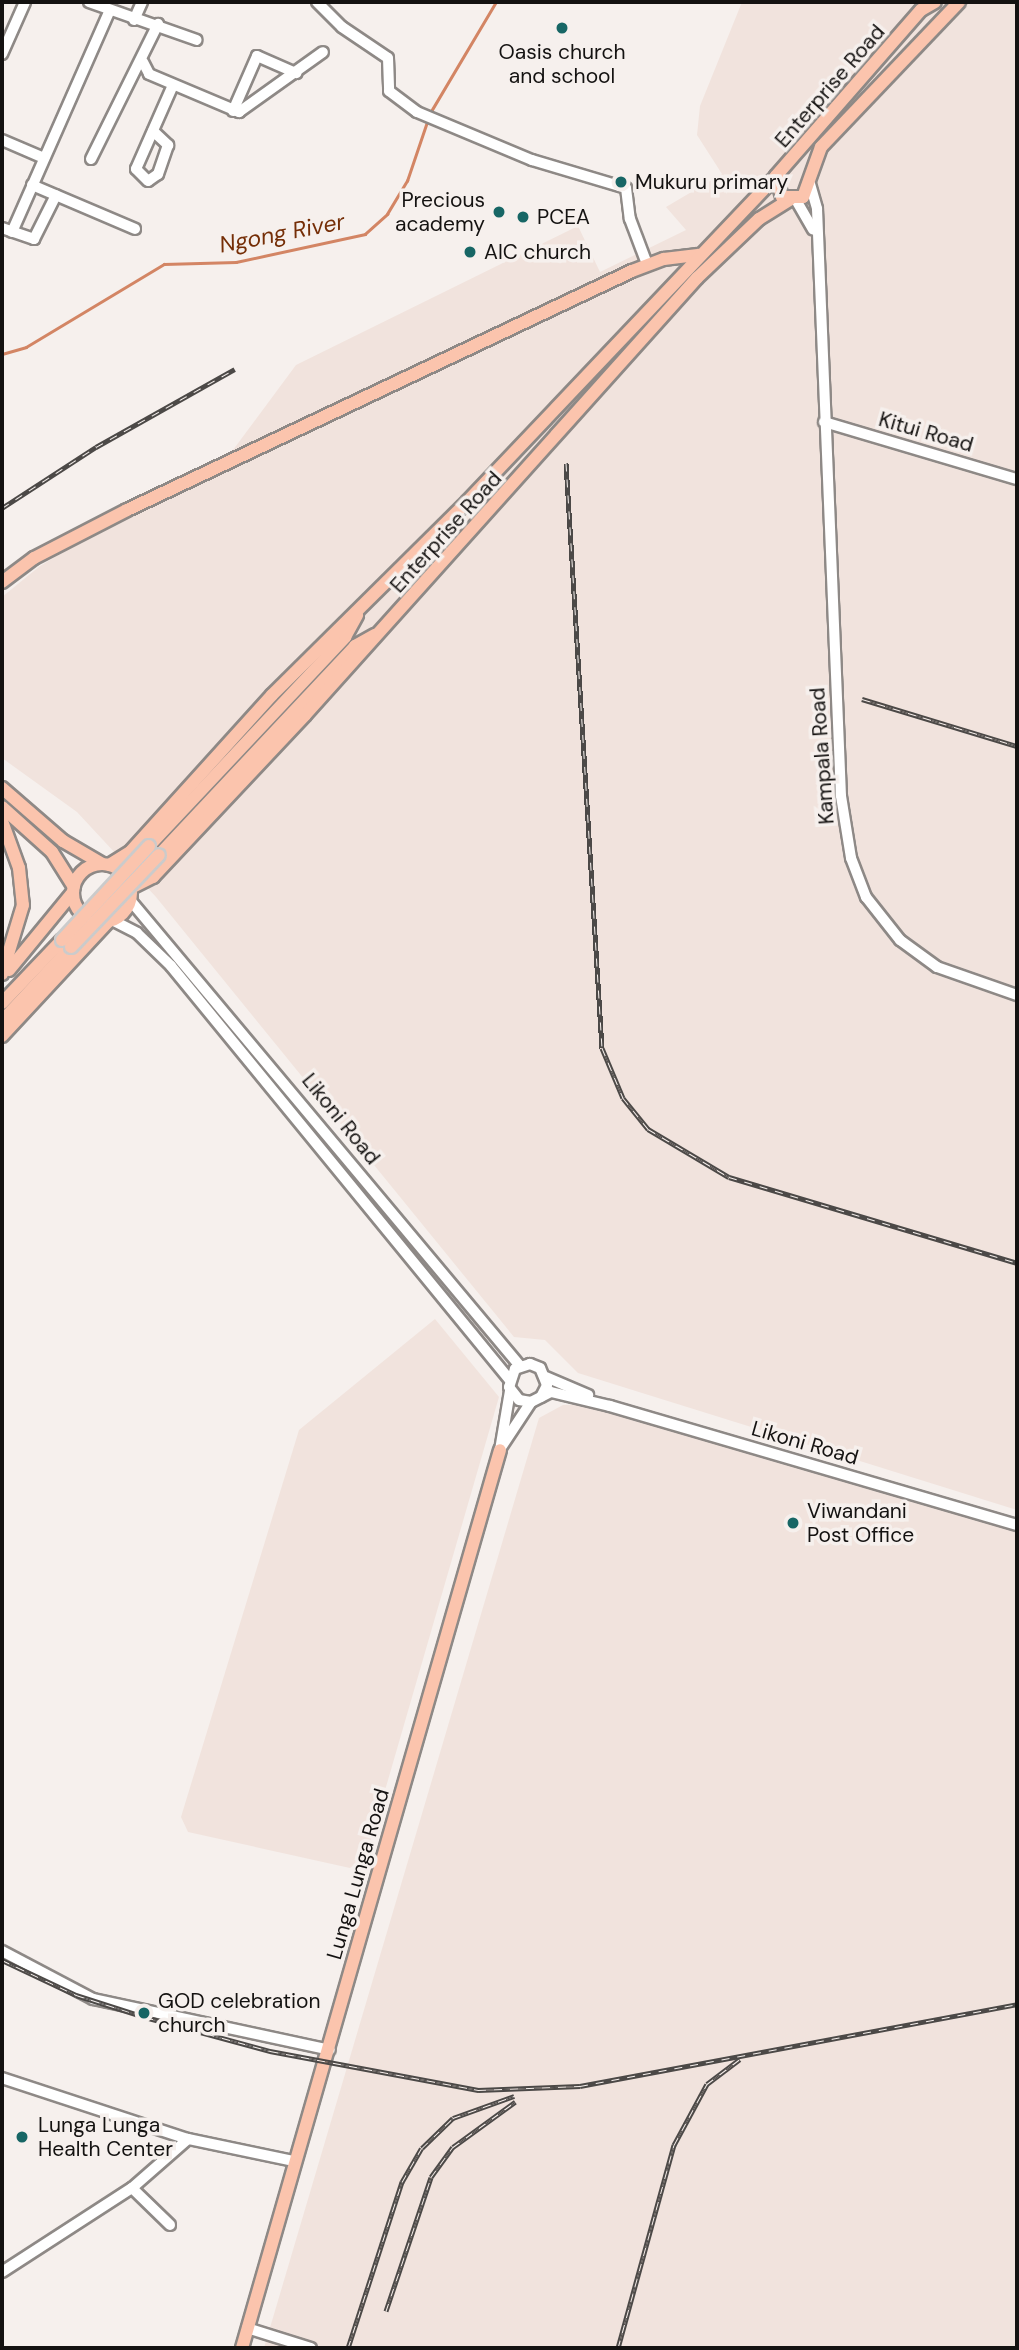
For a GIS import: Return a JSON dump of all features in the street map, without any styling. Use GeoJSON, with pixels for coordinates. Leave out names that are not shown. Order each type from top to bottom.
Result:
{"type":"FeatureCollection","features":[{"type":"Feature","properties":{"kind":"main road","name":"Enterprise Road"},"geometry":{"type":"LineString","coordinates":[[106,864],[131,851],[272,695],[467,502],[698,255],[780,172],[921,10],[935,2]]}},
{"type":"Feature","properties":{"kind":"main road","name":"Enterprise Road"},"geometry":{"type":"LineString","coordinates":[[130,894],[153,877],[382,632],[698,278],[759,219],[792,200],[810,181],[821,147],[959,2]]}},
{"type":"Feature","properties":{"kind":"main road","name":"Enterprise Road"},"geometry":{"type":"LineString","coordinates":[[780,172],[799,167],[810,181]]}},
{"type":"Feature","properties":{"kind":"main road","name":"Enterprise Road"},"geometry":{"type":"LineString","coordinates":[[780,172],[776,190],[792,200]]}},
{"type":"Feature","properties":{"kind":"main road"},"geometry":{"type":"LineString","coordinates":[[2,582],[34,558],[127,510],[647,264],[698,255]]}},
{"type":"Feature","properties":{"kind":"main road"},"geometry":{"type":"LineString","coordinates":[[2,1003],[345,637],[360,607]]}},
{"type":"Feature","properties":{"kind":"main road"},"geometry":{"type":"LineString","coordinates":[[2,1021],[355,646],[382,632]]}},
{"type":"Feature","properties":{"kind":"main road"},"geometry":{"type":"LineString","coordinates":[[2,788],[78,853],[121,871],[130,894],[111,920],[2,1036]]}},
{"type":"Feature","properties":{"kind":"main road"},"geometry":{"type":"LineString","coordinates":[[2,807],[65,867],[84,916],[111,920]]}},
{"type":"Feature","properties":{"kind":"main road"},"geometry":{"type":"LineString","coordinates":[[2,821],[19,868],[23,905],[2,976]]}},
{"type":"Feature","properties":{"kind":"main road"},"geometry":{"type":"LineString","coordinates":[[65,867],[75,863],[78,853]]}},
{"type":"Feature","properties":{"kind":"main road"},"geometry":{"type":"LineString","coordinates":[[2,976],[73,889],[81,873],[106,864]]}},
{"type":"Feature","properties":{"kind":"main road","name":"Lunga Lunga Road"},"geometry":{"type":"LineString","coordinates":[[242,2348],[293,2161],[330,2050],[500,1450]]}},
{"type":"Feature","properties":{"kind":"street"},"geometry":{"type":"LineString","coordinates":[[2,54],[6,31],[25,2]]}},
{"type":"Feature","properties":{"kind":"street"},"geometry":{"type":"LineString","coordinates":[[89,2],[109,12],[158,24],[197,40]]}},
{"type":"Feature","properties":{"kind":"street"},"geometry":{"type":"LineString","coordinates":[[134,20],[142,2]]}},
{"type":"Feature","properties":{"kind":"street"},"geometry":{"type":"LineString","coordinates":[[317,2],[342,27],[385,54],[390,62],[388,91],[417,112],[446,125],[626,188],[629,219],[647,264]]}},
{"type":"Feature","properties":{"kind":"street"},"geometry":{"type":"LineString","coordinates":[[56,195],[36,237],[7,230],[32,185],[109,12]]}},
{"type":"Feature","properties":{"kind":"street"},"geometry":{"type":"LineString","coordinates":[[91,159],[129,78],[143,62],[158,24]]}},
{"type":"Feature","properties":{"kind":"street"},"geometry":{"type":"LineString","coordinates":[[143,62],[146,72],[173,85],[233,111],[245,111],[323,52]]}},
{"type":"Feature","properties":{"kind":"street"},"geometry":{"type":"LineString","coordinates":[[233,111],[257,56],[296,73]]}},
{"type":"Feature","properties":{"kind":"street"},"geometry":{"type":"LineString","coordinates":[[153,131],[173,85]]}},
{"type":"Feature","properties":{"kind":"street"},"geometry":{"type":"LineString","coordinates":[[2,140],[44,158]]}},
{"type":"Feature","properties":{"kind":"street"},"geometry":{"type":"LineString","coordinates":[[810,181],[817,243]]}},
{"type":"Feature","properties":{"kind":"street"},"geometry":{"type":"LineString","coordinates":[[32,185],[135,229]]}},
{"type":"Feature","properties":{"kind":"street"},"geometry":{"type":"LineString","coordinates":[[792,200],[808,215],[817,243]]}},
{"type":"Feature","properties":{"kind":"street","name":"Kampala Road"},"geometry":{"type":"LineString","coordinates":[[817,243],[841,796],[857,878],[885,926],[919,956],[1017,995]]}},
{"type":"Feature","properties":{"kind":"street","name":"Kitui Road"},"geometry":{"type":"LineString","coordinates":[[824,422],[1017,479]]}},
{"type":"Feature","properties":{"kind":"street","name":"Likoni Road"},"geometry":{"type":"LineString","coordinates":[[130,894],[520,1366],[535,1366],[546,1377],[584,1394],[1017,1523]]}},
{"type":"Feature","properties":{"kind":"street"},"geometry":{"type":"LineString","coordinates":[[111,920],[137,933],[171,966],[510,1385],[536,1399]]}},
{"type":"Feature","properties":{"kind":"street"},"geometry":{"type":"LineString","coordinates":[[510,1385],[520,1366]]}},
{"type":"Feature","properties":{"kind":"street","name":"Lunga Lunga Road"},"geometry":{"type":"LineString","coordinates":[[500,1450],[536,1399],[546,1377]]}},
{"type":"Feature","properties":{"kind":"street","name":"Lunga Lunga Road"},"geometry":{"type":"LineString","coordinates":[[500,1450],[510,1385]]}},
{"type":"Feature","properties":{"kind":"street","name":"Likoni Road"},"geometry":{"type":"LineString","coordinates":[[536,1399],[551,1392],[610,1406],[1017,1523]]}},
{"type":"Feature","properties":{"kind":"street"},"geometry":{"type":"LineString","coordinates":[[2,1951],[93,1999],[330,2050]]}},
{"type":"Feature","properties":{"kind":"street"},"geometry":{"type":"LineString","coordinates":[[2,2078],[188,2139],[293,2161]]}},
{"type":"Feature","properties":{"kind":"street"},"geometry":{"type":"LineString","coordinates":[[2,2272],[132,2188],[188,2139]]}},
{"type":"Feature","properties":{"kind":"street"},"geometry":{"type":"LineString","coordinates":[[132,2188],[170,2225]]}},
{"type":"Feature","properties":{"kind":"street"},"geometry":{"type":"LineString","coordinates":[[247,2328],[311,2348]]}},
{"type":"Feature","properties":{"kind":"shaded area"},"geometry":{"type":"Polygon","coordinates":[[[742,2],[1017,2],[1017,1510],[578,1373],[545,1340],[514,1337],[156,897],[77,812],[2,758],[2,597],[40,566],[230,454],[296,365],[578,226],[600,272],[686,230],[666,207],[722,174],[697,135],[700,106],[742,2]]]}},
{"type":"Feature","properties":{"kind":"shaded area"},"geometry":{"type":"Polygon","coordinates":[[[435,1319],[499,1397],[366,1856],[350,1868],[188,1832],[181,1817],[299,1430],[435,1319]]]}},
{"type":"Feature","properties":{"kind":"shaded area"},"geometry":{"type":"Polygon","coordinates":[[[597,1404],[1017,1528],[1017,2348],[264,2348],[539,1418],[563,1405],[597,1404]]]}},
{"type":"Feature","properties":{"kind":"waterway","name":"Ngong River"},"geometry":{"type":"LineString","coordinates":[[430,113],[496,2]]}},
{"type":"Feature","properties":{"kind":"waterway","name":"Ngong River"},"geometry":{"type":"LineString","coordinates":[[2,354],[26,347],[164,264],[236,262],[365,234],[387,214],[407,181],[428,119]]}},
{"type":"Feature","properties":{"kind":"railway"},"geometry":{"type":"LineString","coordinates":[[2,508],[96,447],[235,369]]}},
{"type":"Feature","properties":{"kind":"railway"},"geometry":{"type":"LineString","coordinates":[[566,463],[602,1048],[623,1098],[648,1129],[729,1177],[1017,1263]]}},
{"type":"Feature","properties":{"kind":"railway"},"geometry":{"type":"LineString","coordinates":[[862,699],[1017,746]]}},
{"type":"Feature","properties":{"kind":"railway"},"geometry":{"type":"LineString","coordinates":[[2,1960],[76,1995],[145,2017],[270,2051],[478,2090],[580,2086],[1017,2004]]}},
{"type":"Feature","properties":{"kind":"railway"},"geometry":{"type":"LineString","coordinates":[[618,2348],[674,2145],[707,2084],[740,2059]]}},
{"type":"Feature","properties":{"kind":"railway"},"geometry":{"type":"LineString","coordinates":[[348,2348],[402,2182],[422,2148],[453,2118],[514,2096]]}},
{"type":"Feature","properties":{"kind":"railway"},"geometry":{"type":"LineString","coordinates":[[386,2311],[431,2177],[453,2147],[515,2102]]}},
{"type":"Feature","properties":{"kind":"place","name":"Oasis church and school"},"geometry":{"type":"Point","coordinates":[562,28]}},
{"type":"Feature","properties":{"kind":"place","name":"Mukuru primary"},"geometry":{"type":"Point","coordinates":[621,182]}},
{"type":"Feature","properties":{"kind":"place","name":"Precious academy"},"geometry":{"type":"Point","coordinates":[499,212]}},
{"type":"Feature","properties":{"kind":"place","name":"PCEA"},"geometry":{"type":"Point","coordinates":[523,217]}},
{"type":"Feature","properties":{"kind":"place","name":"AIC church"},"geometry":{"type":"Point","coordinates":[470,252]}},
{"type":"Feature","properties":{"kind":"place","name":"Viwandani Post Office"},"geometry":{"type":"Point","coordinates":[793,1523]}},
{"type":"Feature","properties":{"kind":"place","name":"GOD celebration church"},"geometry":{"type":"Point","coordinates":[144,2013]}},
{"type":"Feature","properties":{"kind":"place","name":"Lunga Lunga Health Center"},"geometry":{"type":"Point","coordinates":[22,2137]}}]}
